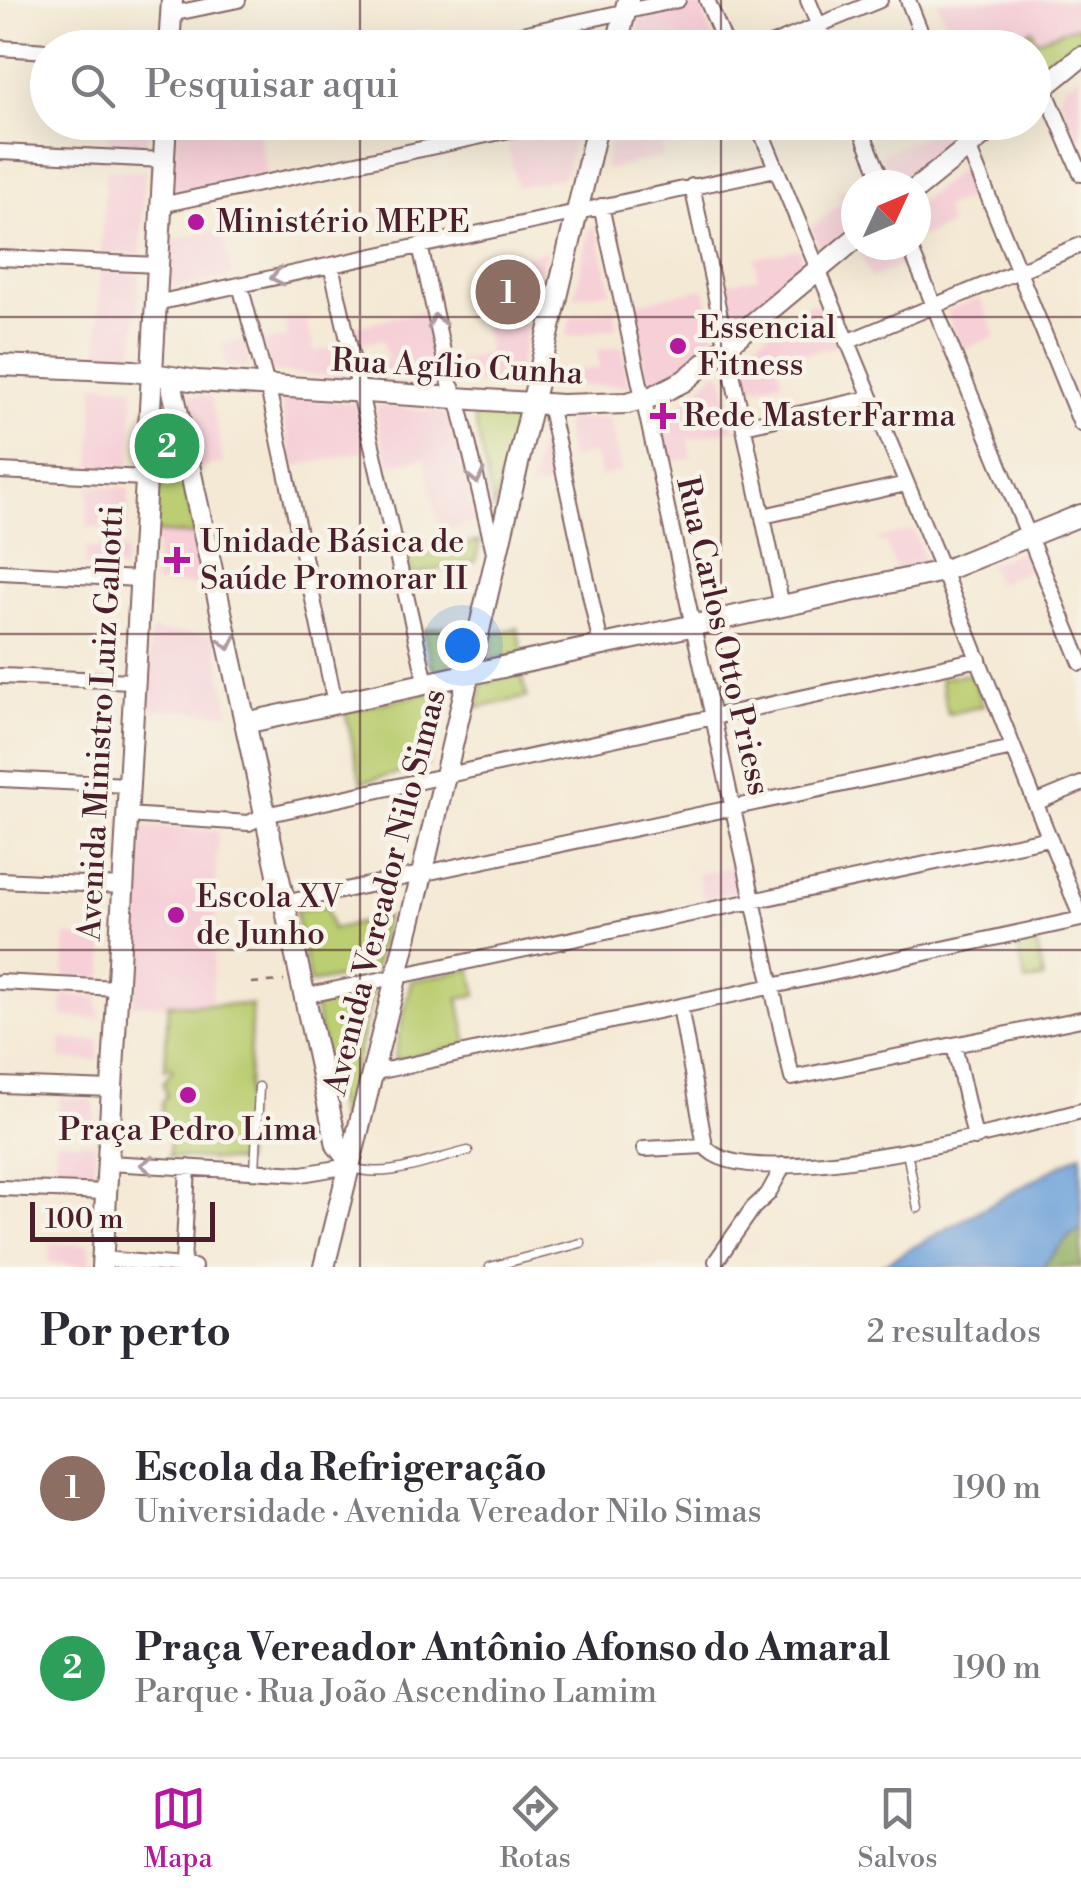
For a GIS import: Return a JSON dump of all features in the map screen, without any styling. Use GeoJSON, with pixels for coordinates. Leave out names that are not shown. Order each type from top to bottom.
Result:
{"type":"FeatureCollection","features":[{"type":"Feature","properties":{"kind":"street"},"geometry":{"type":"LineString","coordinates":[[172,7],[238,0]]}},
{"type":"Feature","properties":{"kind":"street"},"geometry":{"type":"LineString","coordinates":[[530,30],[626,6],[678,0]]}},
{"type":"Feature","properties":{"kind":"street"},"geometry":{"type":"LineString","coordinates":[[707,0],[719,30]]}},
{"type":"Feature","properties":{"kind":"street"},"geometry":{"type":"LineString","coordinates":[[808,0],[821,30]]}},
{"type":"Feature","properties":{"kind":"street"},"geometry":{"type":"LineString","coordinates":[[807,30],[880,0]]}},
{"type":"Feature","properties":{"kind":"street"},"geometry":{"type":"LineString","coordinates":[[908,0],[920,30]]}},
{"type":"Feature","properties":{"kind":"street"},"geometry":{"type":"LineString","coordinates":[[0,48],[30,49]]}},
{"type":"Feature","properties":{"kind":"street"},"geometry":{"type":"LineString","coordinates":[[1051,81],[1081,57]]}},
{"type":"Feature","properties":{"kind":"street"},"geometry":{"type":"LineString","coordinates":[[1051,115],[1081,174]]}},
{"type":"Feature","properties":{"kind":"street","name":"Avenida Ministro Luiz Gallotti"},"geometry":{"type":"LineString","coordinates":[[102,1263],[144,478],[160,375],[156,303],[165,140]]}},
{"type":"Feature","properties":{"kind":"street"},"geometry":{"type":"LineString","coordinates":[[161,205],[463,140]]}},
{"type":"Feature","properties":{"kind":"street","name":"Avenida Vereador Nilo Simas"},"geometry":{"type":"LineString","coordinates":[[324,1267],[496,558],[541,403],[594,140]]}},
{"type":"Feature","properties":{"kind":"street"},"geometry":{"type":"LineString","coordinates":[[372,1072],[1081,918],[943,571],[764,140]]}},
{"type":"Feature","properties":{"kind":"street"},"geometry":{"type":"LineString","coordinates":[[865,140],[878,170]]}},
{"type":"Feature","properties":{"kind":"street"},"geometry":{"type":"LineString","coordinates":[[965,140],[1081,424]]}},
{"type":"Feature","properties":{"kind":"street"},"geometry":{"type":"LineString","coordinates":[[931,177],[977,140]]}},
{"type":"Feature","properties":{"kind":"street"},"geometry":{"type":"LineString","coordinates":[[0,152],[164,160]]}},
{"type":"Feature","properties":{"kind":"street"},"geometry":{"type":"LineString","coordinates":[[156,303],[776,169]]}},
{"type":"Feature","properties":{"kind":"street"},"geometry":{"type":"LineString","coordinates":[[692,186],[782,606]]}},
{"type":"Feature","properties":{"kind":"street","name":"Rua Carlos Otto Priess"},"geometry":{"type":"LineString","coordinates":[[601,206],[792,1078],[954,1045]]}},
{"type":"Feature","properties":{"kind":"street"},"geometry":{"type":"LineString","coordinates":[[420,245],[450,384],[457,396],[496,558]]}},
{"type":"Feature","properties":{"kind":"street"},"geometry":{"type":"LineString","coordinates":[[847,342],[1081,245]]}},
{"type":"Feature","properties":{"kind":"street","name":"Rua Agílio Cunha"},"geometry":{"type":"LineString","coordinates":[[0,364],[541,403],[596,405],[643,399],[683,382],[841,251]]}},
{"type":"Feature","properties":{"kind":"street"},"geometry":{"type":"LineString","coordinates":[[0,258],[158,266]]}},
{"type":"Feature","properties":{"kind":"street"},"geometry":{"type":"LineString","coordinates":[[915,260],[1081,664]]}},
{"type":"Feature","properties":{"kind":"street"},"geometry":{"type":"LineString","coordinates":[[331,264],[426,684]]}},
{"type":"Feature","properties":{"kind":"street"},"geometry":{"type":"LineString","coordinates":[[240,284],[266,385],[335,703]]}},
{"type":"Feature","properties":{"kind":"street"},"geometry":{"type":"LineString","coordinates":[[108,1162],[302,1174],[350,1164],[336,1146],[297,988],[284,904],[245,723],[160,375]]}},
{"type":"Feature","properties":{"kind":"street"},"geometry":{"type":"LineString","coordinates":[[744,426],[870,398]]}},
{"type":"Feature","properties":{"kind":"street"},"geometry":{"type":"LineString","coordinates":[[541,403],[601,645]]}},
{"type":"Feature","properties":{"kind":"street"},"geometry":{"type":"LineString","coordinates":[[0,471],[144,478]]}},
{"type":"Feature","properties":{"kind":"street"},"geometry":{"type":"LineString","coordinates":[[763,516],[906,484]]}},
{"type":"Feature","properties":{"kind":"street"},"geometry":{"type":"LineString","coordinates":[[245,723],[943,571],[1081,515]]}},
{"type":"Feature","properties":{"kind":"street"},"geometry":{"type":"LineString","coordinates":[[0,572],[139,579]]}},
{"type":"Feature","properties":{"kind":"street"},"geometry":{"type":"LineString","coordinates":[[126,815],[249,823],[265,815],[978,659]]}},
{"type":"Feature","properties":{"kind":"street"},"geometry":{"type":"LineString","coordinates":[[0,676],[134,681]]}},
{"type":"Feature","properties":{"kind":"street"},"geometry":{"type":"LineString","coordinates":[[284,904],[1013,748]]}},
{"type":"Feature","properties":{"kind":"street"},"geometry":{"type":"LineString","coordinates":[[0,778],[128,785]]}},
{"type":"Feature","properties":{"kind":"street"},"geometry":{"type":"LineString","coordinates":[[1035,803],[1081,784]]}},
{"type":"Feature","properties":{"kind":"street"},"geometry":{"type":"LineString","coordinates":[[297,988],[396,976],[1049,838]]}},
{"type":"Feature","properties":{"kind":"street"},"geometry":{"type":"LineString","coordinates":[[0,880],[122,886]]}},
{"type":"Feature","properties":{"kind":"street"},"geometry":{"type":"LineString","coordinates":[[0,982],[117,988]]}},
{"type":"Feature","properties":{"kind":"street"},"geometry":{"type":"LineString","coordinates":[[680,1006],[704,1146],[720,1160],[784,1165],[907,1152],[1081,1111]]}},
{"type":"Feature","properties":{"kind":"street"},"geometry":{"type":"LineString","coordinates":[[975,1138],[954,1045],[1081,1019]]}},
{"type":"Feature","properties":{"kind":"street"},"geometry":{"type":"LineString","coordinates":[[0,1085],[112,1090]]}},
{"type":"Feature","properties":{"kind":"street"},"geometry":{"type":"LineString","coordinates":[[644,1150],[704,1146]]}},
{"type":"Feature","properties":{"kind":"street"},"geometry":{"type":"LineString","coordinates":[[716,1262],[753,1208],[768,1194],[784,1165]]}},
{"type":"Feature","properties":{"kind":"street"},"geometry":{"type":"LineString","coordinates":[[102,1263],[188,1266],[188,1167]]}},
{"type":"Feature","properties":{"kind":"street"},"geometry":{"type":"LineString","coordinates":[[0,1188],[106,1192]]}},
{"type":"Feature","properties":{"kind":"lane"},"geometry":{"type":"LineString","coordinates":[[255,1172],[258,1087]]}},
{"type":"Feature","properties":{"kind":"lane"},"geometry":{"type":"LineString","coordinates":[[350,1164],[360,1170],[387,1170],[468,1151]]}},
{"type":"Feature","properties":{"kind":"lane"},"geometry":{"type":"LineString","coordinates":[[907,1152],[918,1208]]}},
{"type":"Feature","properties":{"kind":"lane"},"geometry":{"type":"LineString","coordinates":[[490,1267],[581,1243]]}},
{"type":"Feature","properties":{"kind":"path"},"geometry":{"type":"LineString","coordinates":[[250,983],[297,988]]}},
{"type":"Feature","properties":{"kind":"shaded area"},"geometry":{"type":"Polygon","coordinates":[[[937,0],[1081,0],[1081,31],[1072,28],[1051,35],[1051,30],[1009,27],[949,30],[937,0]]]}},
{"type":"Feature","properties":{"kind":"shaded area"},"geometry":{"type":"Polygon","coordinates":[[[697,6],[701,7],[710,30],[637,30],[639,19],[697,6]]]}},
{"type":"Feature","properties":{"kind":"shaded area"},"geometry":{"type":"Polygon","coordinates":[[[113,25],[153,27],[153,30],[113,30],[113,25]]]}},
{"type":"Feature","properties":{"kind":"shaded area"},"geometry":{"type":"Polygon","coordinates":[[[1081,73],[1081,150],[1060,97],[1065,86],[1081,73]]]}},
{"type":"Feature","properties":{"kind":"shaded area"},"geometry":{"type":"Polygon","coordinates":[[[107,140],[147,140],[146,150],[107,148],[107,140]]]}},
{"type":"Feature","properties":{"kind":"shaded area"},"geometry":{"type":"Polygon","coordinates":[[[176,140],[260,140],[267,174],[173,194],[176,140]]]}},
{"type":"Feature","properties":{"kind":"shaded area"},"geometry":{"type":"Polygon","coordinates":[[[573,140],[564,177],[517,187],[507,141],[573,140]]]}},
{"type":"Feature","properties":{"kind":"shaded area"},"geometry":{"type":"Polygon","coordinates":[[[611,140],[679,140],[661,146],[663,157],[604,170],[611,140]]]}},
{"type":"Feature","properties":{"kind":"shaded area"},"geometry":{"type":"Polygon","coordinates":[[[914,140],[954,140],[922,170],[888,170],[881,154],[914,140]]]}},
{"type":"Feature","properties":{"kind":"shaded area"},"geometry":{"type":"Polygon","coordinates":[[[965,166],[978,194],[944,208],[950,225],[931,233],[931,193],[965,166]]]}},
{"type":"Feature","properties":{"kind":"shaded area"},"geometry":{"type":"Polygon","coordinates":[[[106,170],[145,171],[141,255],[101,253],[106,170]]]}},
{"type":"Feature","properties":{"kind":"shaded area"},"geometry":{"type":"Polygon","coordinates":[[[841,203],[841,235],[821,250],[811,228],[841,203]]]}},
{"type":"Feature","properties":{"kind":"shaded area"},"geometry":{"type":"Polygon","coordinates":[[[593,226],[597,229],[611,291],[575,297],[589,230],[593,226]]]}},
{"type":"Feature","properties":{"kind":"shaded area"},"geometry":{"type":"Polygon","coordinates":[[[223,229],[232,276],[168,290],[170,240],[223,229]]]}},
{"type":"Feature","properties":{"kind":"shaded area"},"geometry":{"type":"Polygon","coordinates":[[[799,249],[803,267],[737,322],[732,320],[723,284],[758,277],[755,258],[799,249]]]}},
{"type":"Feature","properties":{"kind":"shaded area"},"geometry":{"type":"Polygon","coordinates":[[[546,251],[514,385],[457,382],[452,361],[489,353],[475,288],[497,283],[492,263],[546,251]]]}},
{"type":"Feature","properties":{"kind":"shaded area"},"geometry":{"type":"Polygon","coordinates":[[[864,260],[905,260],[906,263],[871,278],[864,260]]]}},
{"type":"Feature","properties":{"kind":"shaded area"},"geometry":{"type":"Polygon","coordinates":[[[100,272],[140,274],[134,358],[98,356],[100,272]]]}},
{"type":"Feature","properties":{"kind":"shaded area"},"geometry":{"type":"Polygon","coordinates":[[[705,288],[715,334],[712,345],[676,374],[649,383],[632,304],[705,288]]]}},
{"type":"Feature","properties":{"kind":"shaded area"},"geometry":{"type":"Polygon","coordinates":[[[980,298],[996,336],[962,350],[946,311],[980,298]]]}},
{"type":"Feature","properties":{"kind":"shaded area"},"geometry":{"type":"Polygon","coordinates":[[[811,303],[821,307],[838,346],[778,359],[782,381],[745,389],[740,352],[811,303]]]}},
{"type":"Feature","properties":{"kind":"shaded area"},"geometry":{"type":"Polygon","coordinates":[[[614,309],[618,327],[566,337],[571,317],[614,309]]]}},
{"type":"Feature","properties":{"kind":"shaded area"},"geometry":{"type":"Polygon","coordinates":[[[424,311],[436,383],[364,379],[360,363],[388,361],[382,339],[356,345],[352,327],[424,311]]]}},
{"type":"Feature","properties":{"kind":"shaded area"},"geometry":{"type":"Polygon","coordinates":[[[306,317],[314,351],[339,346],[343,377],[269,369],[263,342],[287,337],[284,321],[306,317]]]}},
{"type":"Feature","properties":{"kind":"shaded area"},"geometry":{"type":"Polygon","coordinates":[[[245,339],[249,367],[226,367],[221,344],[245,339]]]}},
{"type":"Feature","properties":{"kind":"shaded area"},"geometry":{"type":"Polygon","coordinates":[[[622,346],[628,385],[556,386],[558,373],[600,368],[597,350],[622,346]]]}},
{"type":"Feature","properties":{"kind":"shaded area"},"geometry":{"type":"Polygon","coordinates":[[[722,372],[735,429],[688,439],[691,458],[667,463],[657,410],[680,405],[715,373],[722,372]]]}},
{"type":"Feature","properties":{"kind":"shaded area"},"geometry":{"type":"Polygon","coordinates":[[[95,383],[134,387],[130,468],[91,467],[95,383]]]}},
{"type":"Feature","properties":{"kind":"shaded area"},"geometry":{"type":"Polygon","coordinates":[[[186,395],[211,396],[223,463],[199,468],[186,395]]]}},
{"type":"Feature","properties":{"kind":"shaded area"},"geometry":{"type":"Polygon","coordinates":[[[280,398],[356,403],[366,451],[293,467],[280,398]]]}},
{"type":"Feature","properties":{"kind":"shaded area"},"geometry":{"type":"Polygon","coordinates":[[[377,406],[448,413],[476,523],[440,530],[424,458],[388,465],[376,412],[377,406]]]}},
{"type":"Feature","properties":{"kind":"shaded area"},"geometry":{"type":"Polygon","coordinates":[[[571,419],[610,419],[622,472],[600,476],[595,453],[570,459],[564,425],[571,419]]]}},
{"type":"Feature","properties":{"kind":"shaded area"},"geometry":{"type":"Polygon","coordinates":[[[541,438],[546,439],[556,484],[529,489],[541,438]]]}},
{"type":"Feature","properties":{"kind":"shaded area"},"geometry":{"type":"Polygon","coordinates":[[[89,486],[129,488],[127,529],[87,527],[89,486]]]}},
{"type":"Feature","properties":{"kind":"shaded area"},"geometry":{"type":"Polygon","coordinates":[[[914,530],[925,566],[896,572],[886,542],[879,538],[914,530]]]}},
{"type":"Feature","properties":{"kind":"shaded area","name":"Unidade Básica de Saúde Promorar II"},"geometry":{"type":"Polygon","coordinates":[[[157,533],[193,535],[204,586],[154,583],[157,533]]]}},
{"type":"Feature","properties":{"kind":"shaded area"},"geometry":{"type":"Polygon","coordinates":[[[86,548],[126,550],[124,569],[85,568],[86,548]]]}},
{"type":"Feature","properties":{"kind":"shaded area"},"geometry":{"type":"Polygon","coordinates":[[[1023,550],[1031,570],[997,584],[988,564],[1023,550]]]}},
{"type":"Feature","properties":{"kind":"shaded area"},"geometry":{"type":"Polygon","coordinates":[[[151,631],[214,635],[230,713],[147,710],[151,631]]]}},
{"type":"Feature","properties":{"kind":"shaded area","name":"Escola XV de Junho"},"geometry":{"type":"Polygon","coordinates":[[[142,826],[218,831],[212,1005],[133,1004],[142,826]]]}},
{"type":"Feature","properties":{"kind":"shaded area"},"geometry":{"type":"Polygon","coordinates":[[[734,866],[739,891],[703,899],[698,874],[734,866]]]}},
{"type":"Feature","properties":{"kind":"shaded area"},"geometry":{"type":"Polygon","coordinates":[[[66,936],[105,939],[103,978],[64,977],[66,936]]]}},
{"type":"Feature","properties":{"kind":"shaded area"},"geometry":{"type":"Polygon","coordinates":[[[63,995],[98,997],[100,1019],[62,1017],[63,995]]]}},
{"type":"Feature","properties":{"kind":"shaded area"},"geometry":{"type":"Polygon","coordinates":[[[61,1039],[99,1041],[98,1061],[60,1059],[61,1039]]]}},
{"type":"Feature","properties":{"kind":"shaded area"},"geometry":{"type":"Polygon","coordinates":[[[59,1098],[93,1100],[96,1121],[57,1119],[59,1098]]]}},
{"type":"Feature","properties":{"kind":"shaded area"},"geometry":{"type":"Polygon","coordinates":[[[56,1140],[95,1143],[93,1182],[54,1181],[56,1140]]]}},
{"type":"Feature","properties":{"kind":"shaded area"},"geometry":{"type":"Polygon","coordinates":[[[50,1243],[90,1245],[89,1266],[49,1263],[50,1243]]]}},
{"type":"Feature","properties":{"kind":"green space"},"geometry":{"type":"Polygon","coordinates":[[[1076,26],[1081,28],[1081,41],[1051,65],[1051,35],[1076,26]]]}},
{"type":"Feature","properties":{"kind":"green space"},"geometry":{"type":"Polygon","coordinates":[[[160,398],[165,398],[196,535],[150,532],[160,398]]]}},
{"type":"Feature","properties":{"kind":"green space"},"geometry":{"type":"Polygon","coordinates":[[[472,407],[517,412],[494,509],[493,506],[472,407]]]}},
{"type":"Feature","properties":{"kind":"green space"},"geometry":{"type":"Polygon","coordinates":[[[480,541],[475,562],[411,575],[407,556],[480,541]]]}},
{"type":"Feature","properties":{"kind":"green space"},"geometry":{"type":"Polygon","coordinates":[[[460,624],[450,667],[433,671],[423,630],[460,624]]]}},
{"type":"Feature","properties":{"kind":"green space"},"geometry":{"type":"Polygon","coordinates":[[[517,628],[523,653],[490,660],[495,633],[517,628]]]}},
{"type":"Feature","properties":{"kind":"green space"},"geometry":{"type":"Polygon","coordinates":[[[521,673],[527,697],[477,708],[483,683],[521,673]]]}},
{"type":"Feature","properties":{"kind":"green space"},"geometry":{"type":"Polygon","coordinates":[[[971,674],[983,706],[948,714],[940,678],[971,674]]]}},
{"type":"Feature","properties":{"kind":"green space"},"geometry":{"type":"Polygon","coordinates":[[[445,689],[426,767],[361,782],[345,711],[445,689]]]}},
{"type":"Feature","properties":{"kind":"green space"},"geometry":{"type":"Polygon","coordinates":[[[326,905],[332,929],[386,917],[374,971],[310,983],[295,911],[326,905]]]}},
{"type":"Feature","properties":{"kind":"green space"},"geometry":{"type":"Polygon","coordinates":[[[1036,941],[1044,978],[1026,982],[1017,945],[1036,941]]]}},
{"type":"Feature","properties":{"kind":"green space"},"geometry":{"type":"Polygon","coordinates":[[[471,969],[477,994],[459,999],[468,1045],[394,1060],[411,981],[471,969]]]}},
{"type":"Feature","properties":{"kind":"green space"},"geometry":{"type":"Polygon","coordinates":[[[373,991],[341,1125],[314,1004],[373,991]]]}},
{"type":"Feature","properties":{"kind":"green space","name":"Praça Pedro Lima"},"geometry":{"type":"Polygon","coordinates":[[[168,1004],[252,1005],[244,1162],[169,1157],[170,1133],[186,1129],[169,1128],[170,1122],[162,1118],[162,1103],[167,1095],[163,1084],[172,1071],[171,1067],[165,1070],[168,1004]]]}},
{"type":"Feature","properties":{"kind":"green space"},"geometry":{"type":"Polygon","coordinates":[[[1081,1229],[1081,1267],[1042,1267],[1069,1237],[1081,1229]]]}},
{"type":"Feature","properties":{"kind":"water"},"geometry":{"type":"Polygon","coordinates":[[[1081,1154],[1081,1229],[1042,1267],[878,1267],[1081,1154]]]}},
{"type":"Feature","properties":{"kind":"place","name":"Ministério MEPE"},"geometry":{"type":"Point","coordinates":[196,222]}},
{"type":"Feature","properties":{"kind":"place","name":"Escola da Refrigeração"},"geometry":{"type":"Point","coordinates":[508,292]}},
{"type":"Feature","properties":{"kind":"place","name":"Essencial Fitness"},"geometry":{"type":"Point","coordinates":[678,346]}},
{"type":"Feature","properties":{"kind":"place","name":"Rede MasterFarma"},"geometry":{"type":"Point","coordinates":[663,416]}},
{"type":"Feature","properties":{"kind":"place","name":"Praça Vereador Antônio Afonso do Amaral"},"geometry":{"type":"Point","coordinates":[167,446]}},
{"type":"Feature","properties":{"kind":"place","name":"Unidade Básica de Saúde Promorar II"},"geometry":{"type":"Point","coordinates":[177,560]}},
{"type":"Feature","properties":{"kind":"place","name":"Escola XV de Junho"},"geometry":{"type":"Point","coordinates":[176,915]}},
{"type":"Feature","properties":{"kind":"place","name":"Praça Pedro Lima"},"geometry":{"type":"Point","coordinates":[188,1095]}}]}
